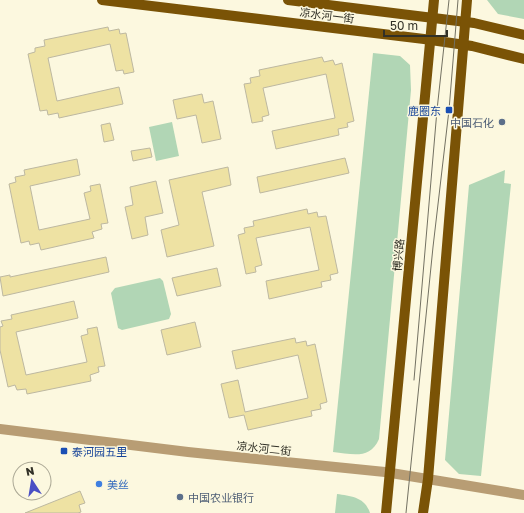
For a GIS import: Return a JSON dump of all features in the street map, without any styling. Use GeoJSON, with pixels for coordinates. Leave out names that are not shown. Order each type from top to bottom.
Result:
{"type":"FeatureCollection","features":[{"type":"Feature","properties":{"kind":"main road","name":"凉水河一街"},"geometry":{"type":"LineString","coordinates":[[102,0],[430,40],[464,45],[524,59]]}},
{"type":"Feature","properties":{"kind":"main road","name":"凉水河一街"},"geometry":{"type":"LineString","coordinates":[[288,0],[474,23],[524,35]]}},
{"type":"Feature","properties":{"kind":"main road","name":"博兴路"},"geometry":{"type":"LineString","coordinates":[[386,513],[434,0]]}},
{"type":"Feature","properties":{"kind":"main road"},"geometry":{"type":"LineString","coordinates":[[424,513],[467,0]]}},
{"type":"Feature","properties":{"kind":"street","name":"凉水河二街"},"geometry":{"type":"LineString","coordinates":[[0,429],[188,452],[390,473],[524,495]]}},
{"type":"Feature","properties":{"kind":"green space"},"geometry":{"type":"Polygon","coordinates":[[[487,0],[524,0],[524,19],[498,14],[487,0]]]}},
{"type":"Feature","properties":{"kind":"green space"},"geometry":{"type":"Polygon","coordinates":[[[373,53],[400,56],[410,65],[411,90],[379,439],[375,446],[366,453],[354,454],[333,452],[373,53]]]}},
{"type":"Feature","properties":{"kind":"green space"},"geometry":{"type":"Polygon","coordinates":[[[172,122],[179,156],[156,161],[149,127],[172,122]]]}},
{"type":"Feature","properties":{"kind":"green space"},"geometry":{"type":"Polygon","coordinates":[[[505,170],[504,183],[511,184],[481,476],[459,474],[445,460],[469,185],[505,170]]]}},
{"type":"Feature","properties":{"kind":"green space"},"geometry":{"type":"Polygon","coordinates":[[[160,278],[163,281],[171,314],[169,319],[122,330],[118,328],[111,293],[115,288],[160,278]]]}},
{"type":"Feature","properties":{"kind":"green space"},"geometry":{"type":"Polygon","coordinates":[[[337,494],[361,500],[368,508],[370,513],[335,513],[337,494]]]}},
{"type":"Feature","properties":{"kind":"building"},"geometry":{"type":"Polygon","coordinates":[[[108,27],[109,31],[119,29],[120,34],[126,33],[134,72],[124,74],[123,70],[116,71],[110,44],[48,58],[57,101],[119,87],[123,104],[59,118],[58,113],[48,115],[47,110],[40,111],[28,54],[35,52],[35,48],[45,46],[44,40],[108,27]]]}},
{"type":"Feature","properties":{"kind":"building"},"geometry":{"type":"Polygon","coordinates":[[[322,57],[324,62],[333,60],[335,65],[342,63],[354,121],[347,123],[348,127],[338,129],[339,135],[276,149],[272,131],[335,118],[326,74],[263,88],[269,115],[262,117],[263,121],[252,123],[244,84],[251,83],[250,78],[260,76],[259,70],[322,57]]]}},
{"type":"Feature","properties":{"kind":"building"},"geometry":{"type":"Polygon","coordinates":[[[202,94],[204,103],[213,101],[221,139],[202,143],[196,115],[177,119],[173,100],[202,94]]]}},
{"type":"Feature","properties":{"kind":"building"},"geometry":{"type":"Polygon","coordinates":[[[110,123],[114,140],[104,142],[101,125],[110,123]]]}},
{"type":"Feature","properties":{"kind":"building"},"geometry":{"type":"Polygon","coordinates":[[[150,148],[152,157],[133,161],[131,151],[150,148]]]}},
{"type":"Feature","properties":{"kind":"building"},"geometry":{"type":"Polygon","coordinates":[[[345,158],[349,173],[260,193],[257,177],[345,158]]]}},
{"type":"Feature","properties":{"kind":"building"},"geometry":{"type":"Polygon","coordinates":[[[77,159],[80,175],[30,186],[39,230],[90,219],[84,193],[91,191],[90,186],[100,184],[108,223],[101,224],[102,229],[92,232],[94,238],[41,250],[39,243],[30,245],[29,241],[21,243],[9,184],[16,182],[15,177],[25,175],[24,170],[77,159]]]}},
{"type":"Feature","properties":{"kind":"building"},"geometry":{"type":"Polygon","coordinates":[[[228,167],[231,185],[202,192],[214,246],[167,257],[161,230],[179,225],[169,180],[228,167]]]}},
{"type":"Feature","properties":{"kind":"building"},"geometry":{"type":"Polygon","coordinates":[[[156,181],[163,213],[145,217],[148,235],[132,239],[125,207],[133,205],[130,187],[156,181]]]}},
{"type":"Feature","properties":{"kind":"building"},"geometry":{"type":"Polygon","coordinates":[[[307,209],[308,214],[317,212],[318,217],[326,216],[338,273],[330,275],[331,280],[321,282],[322,287],[269,299],[266,281],[319,270],[310,227],[256,238],[262,265],[255,267],[256,272],[246,274],[238,235],[245,233],[244,228],[254,226],[253,221],[307,209]]]}},
{"type":"Feature","properties":{"kind":"building"},"geometry":{"type":"Polygon","coordinates":[[[106,257],[109,272],[3,296],[0,277],[10,275],[10,277],[106,257]]]}},
{"type":"Feature","properties":{"kind":"building"},"geometry":{"type":"Polygon","coordinates":[[[217,268],[221,286],[177,296],[172,278],[217,268]]]}},
{"type":"Feature","properties":{"kind":"building"},"geometry":{"type":"Polygon","coordinates":[[[74,301],[78,318],[16,332],[26,375],[87,362],[81,336],[88,334],[87,329],[97,327],[105,366],[98,367],[99,372],[90,375],[91,381],[27,394],[26,389],[17,390],[15,385],[8,387],[0,350],[0,327],[3,326],[1,321],[12,319],[11,315],[74,301]]]}},
{"type":"Feature","properties":{"kind":"building"},"geometry":{"type":"Polygon","coordinates":[[[195,322],[201,347],[167,355],[161,330],[195,322]]]}},
{"type":"Feature","properties":{"kind":"building"},"geometry":{"type":"Polygon","coordinates":[[[295,338],[296,343],[306,341],[307,346],[315,344],[327,402],[320,404],[321,409],[311,411],[312,416],[248,430],[244,415],[229,418],[221,384],[238,380],[245,412],[308,398],[298,355],[236,369],[232,351],[295,338]]]}},
{"type":"Feature","properties":{"kind":"building"},"geometry":{"type":"Polygon","coordinates":[[[80,491],[85,503],[79,505],[81,512],[25,513],[80,491]]]}},
{"type":"Feature","properties":{"kind":"tram line"},"geometry":{"type":"LineString","coordinates":[[414,380],[437,110],[449,0]]}},
{"type":"Feature","properties":{"kind":"tram line"},"geometry":{"type":"LineString","coordinates":[[406,513],[433,247],[449,110],[458,0]]}},
{"type":"Feature","properties":{"kind":"place","name":"鹿圈东"},"geometry":{"type":"Point","coordinates":[449,110]}},
{"type":"Feature","properties":{"kind":"place","name":"中国石化"},"geometry":{"type":"Point","coordinates":[502,122]}},
{"type":"Feature","properties":{"kind":"place","name":"泰河园五里"},"geometry":{"type":"Point","coordinates":[64,451]}},
{"type":"Feature","properties":{"kind":"place","name":"美丝"},"geometry":{"type":"Point","coordinates":[99,484]}},
{"type":"Feature","properties":{"kind":"place","name":"中国农业银行"},"geometry":{"type":"Point","coordinates":[180,497]}}]}
